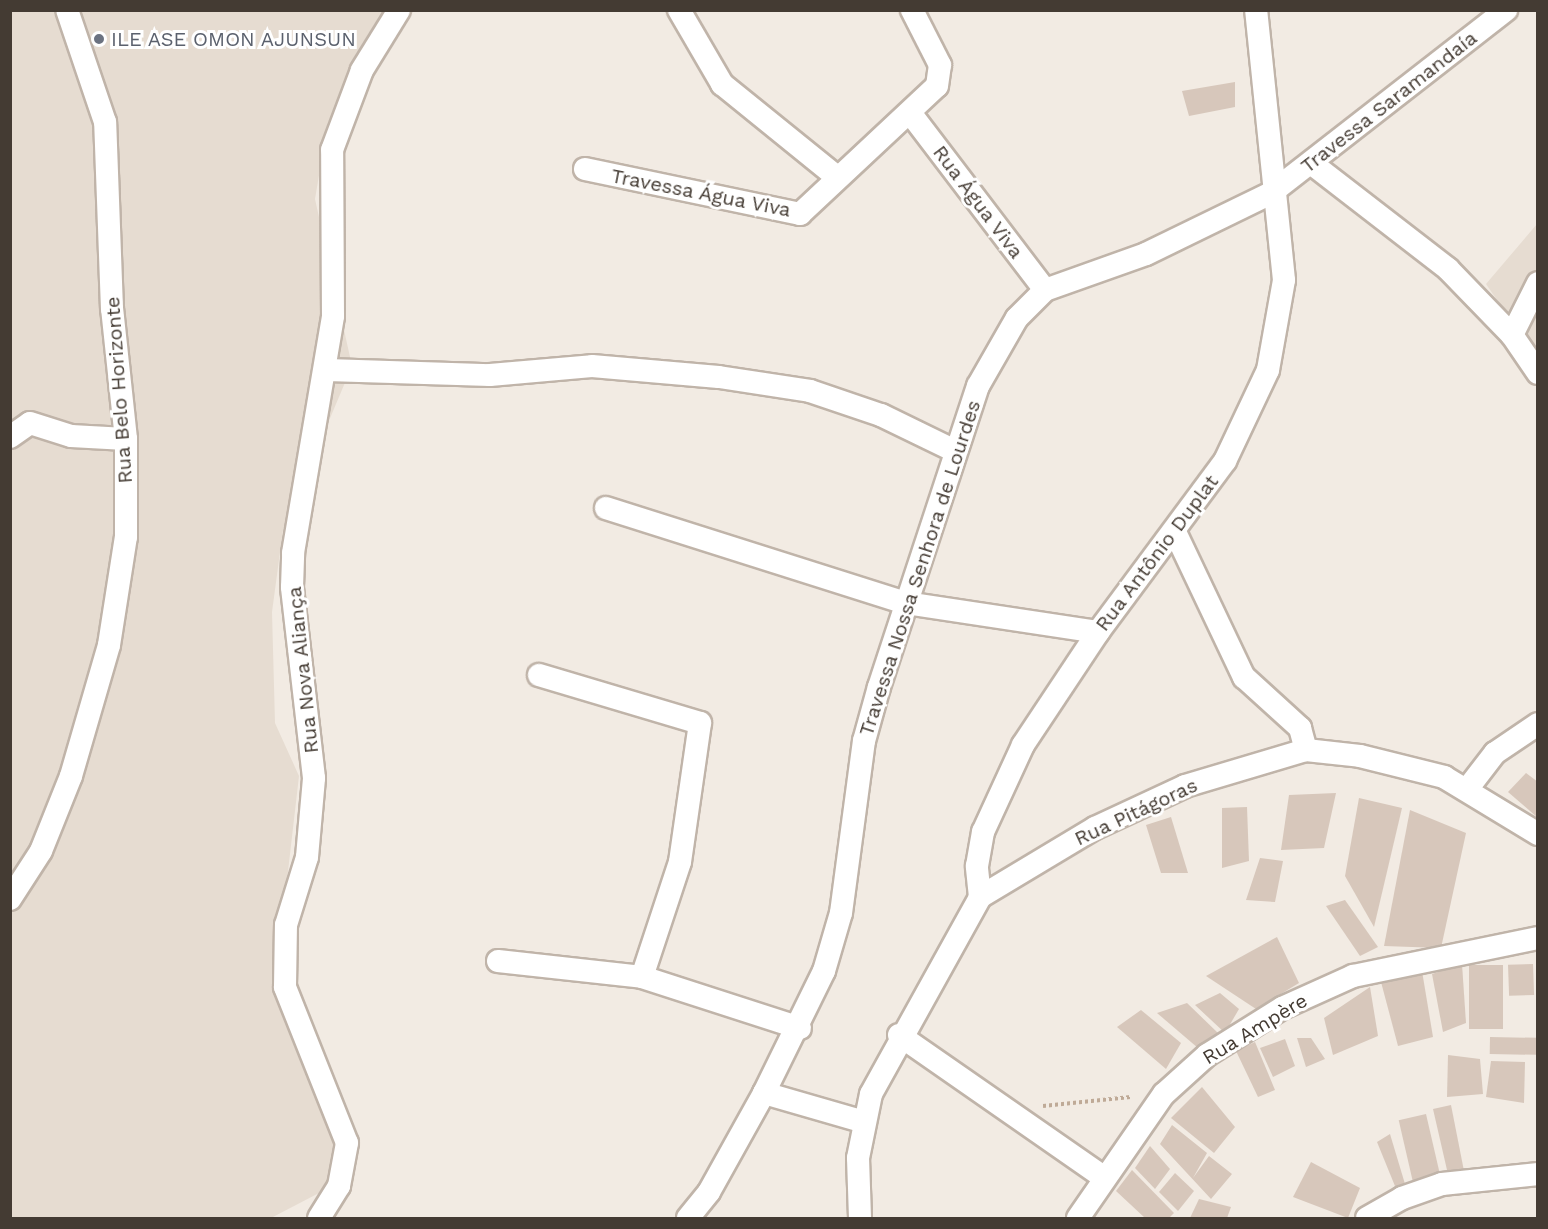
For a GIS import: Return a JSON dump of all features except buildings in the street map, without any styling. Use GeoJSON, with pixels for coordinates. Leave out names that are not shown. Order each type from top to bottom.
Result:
{"type":"FeatureCollection","features":[{"type":"Feature","properties":{"kind":"street","name":"Rua Belo Horizonte"},"geometry":{"type":"LineString","coordinates":[[10,899],[41,851],[71,776],[109,645],[126,537],[126,439],[112,309],[105,122],[67,10]]}},
{"type":"Feature","properties":{"kind":"street","name":"Rua Nova Aliança"},"geometry":{"type":"LineString","coordinates":[[319,1218],[339,1186],[347,1143],[296,1025],[283,957],[307,857],[314,778],[292,587],[293,553],[327,370],[333,316],[332,150],[348,99],[399,10]]}},
{"type":"Feature","properties":{"kind":"street"},"geometry":{"type":"LineString","coordinates":[[678,10],[722,84],[837,177]]}},
{"type":"Feature","properties":{"kind":"street","name":"Travessa Água Viva"},"geometry":{"type":"LineString","coordinates":[[585,170],[791,214],[808,209],[837,177],[911,114],[940,76],[940,65],[912,10]]}},
{"type":"Feature","properties":{"kind":"street","name":"Rua Antônio Duplat"},"geometry":{"type":"LineString","coordinates":[[980,897],[979,850],[1000,795],[1048,703],[1225,461],[1268,370],[1284,280],[1282,234],[1271,193],[1256,10]]}},
{"type":"Feature","properties":{"kind":"street","name":"Travessa Saramandaía"},"geometry":{"type":"LineString","coordinates":[[1271,193],[1506,10]]}},
{"type":"Feature","properties":{"kind":"street","name":"Rua Água Viva"},"geometry":{"type":"LineString","coordinates":[[911,114],[1045,290]]}},
{"type":"Feature","properties":{"kind":"street"},"geometry":{"type":"LineString","coordinates":[[1311,163],[1448,269],[1512,335],[1538,373]]}},
{"type":"Feature","properties":{"kind":"street"},"geometry":{"type":"LineString","coordinates":[[1045,290],[1146,254],[1271,193]]}},
{"type":"Feature","properties":{"kind":"street"},"geometry":{"type":"LineString","coordinates":[[1512,335],[1538,283]]}},
{"type":"Feature","properties":{"kind":"street","name":"Travessa Nossa Senhora de Lourdes"},"geometry":{"type":"LineString","coordinates":[[688,1218],[709,1192],[800,1028],[841,912],[864,741],[955,451],[994,352],[1045,290]]}},
{"type":"Feature","properties":{"kind":"street"},"geometry":{"type":"LineString","coordinates":[[327,370],[490,375],[592,366],[719,376],[810,391],[881,415],[955,451]]}},
{"type":"Feature","properties":{"kind":"street"},"geometry":{"type":"LineString","coordinates":[[10,437],[30,423],[71,436],[126,439]]}},
{"type":"Feature","properties":{"kind":"street"},"geometry":{"type":"LineString","coordinates":[[606,508],[906,603],[1098,632]]}},
{"type":"Feature","properties":{"kind":"street"},"geometry":{"type":"LineString","coordinates":[[1175,532],[1238,667],[1254,690],[1300,728],[1306,750]]}},
{"type":"Feature","properties":{"kind":"street"},"geometry":{"type":"LineString","coordinates":[[539,675],[700,723],[680,862],[642,977]]}},
{"type":"Feature","properties":{"kind":"street"},"geometry":{"type":"LineString","coordinates":[[1468,788],[1495,753],[1538,724]]}},
{"type":"Feature","properties":{"kind":"street","name":"Rua Pitágoras"},"geometry":{"type":"LineString","coordinates":[[860,1218],[861,1121],[899,1035],[980,897],[1095,828],[1167,794],[1273,756],[1306,750],[1396,763],[1468,788],[1538,834]]}},
{"type":"Feature","properties":{"kind":"street","name":"Rua Ampère"},"geometry":{"type":"LineString","coordinates":[[1078,1218],[1103,1177],[1164,1094],[1207,1055],[1282,1008],[1353,976],[1538,938]]}},
{"type":"Feature","properties":{"kind":"street"},"geometry":{"type":"LineString","coordinates":[[498,961],[642,977],[800,1028]]}},
{"type":"Feature","properties":{"kind":"street"},"geometry":{"type":"LineString","coordinates":[[899,1035],[1103,1177]]}},
{"type":"Feature","properties":{"kind":"street"},"geometry":{"type":"LineString","coordinates":[[764,1093],[861,1121]]}},
{"type":"Feature","properties":{"kind":"street"},"geometry":{"type":"LineString","coordinates":[[1367,1218],[1402,1198],[1442,1184],[1538,1174]]}},
{"type":"Feature","properties":{"kind":"path"},"geometry":{"type":"LineString","coordinates":[[1006,1109],[1164,1094]]}},
{"type":"Feature","properties":{"kind":"shaded area"},"geometry":{"type":"Polygon","coordinates":[[[10,11],[402,11],[328,122],[315,199],[352,366],[283,530],[272,612],[275,723],[299,776],[281,932],[347,1135],[344,1180],[271,1218],[11,1218],[10,11]]]}},
{"type":"Feature","properties":{"kind":"shaded area"},"geometry":{"type":"Polygon","coordinates":[[[1537,224],[1537,358],[1486,284],[1537,224]]]}},
{"type":"Feature","properties":{"kind":"place","name":"ILE ASE OMON AJUNSUN"},"geometry":{"type":"Point","coordinates":[99,39]}}]}
